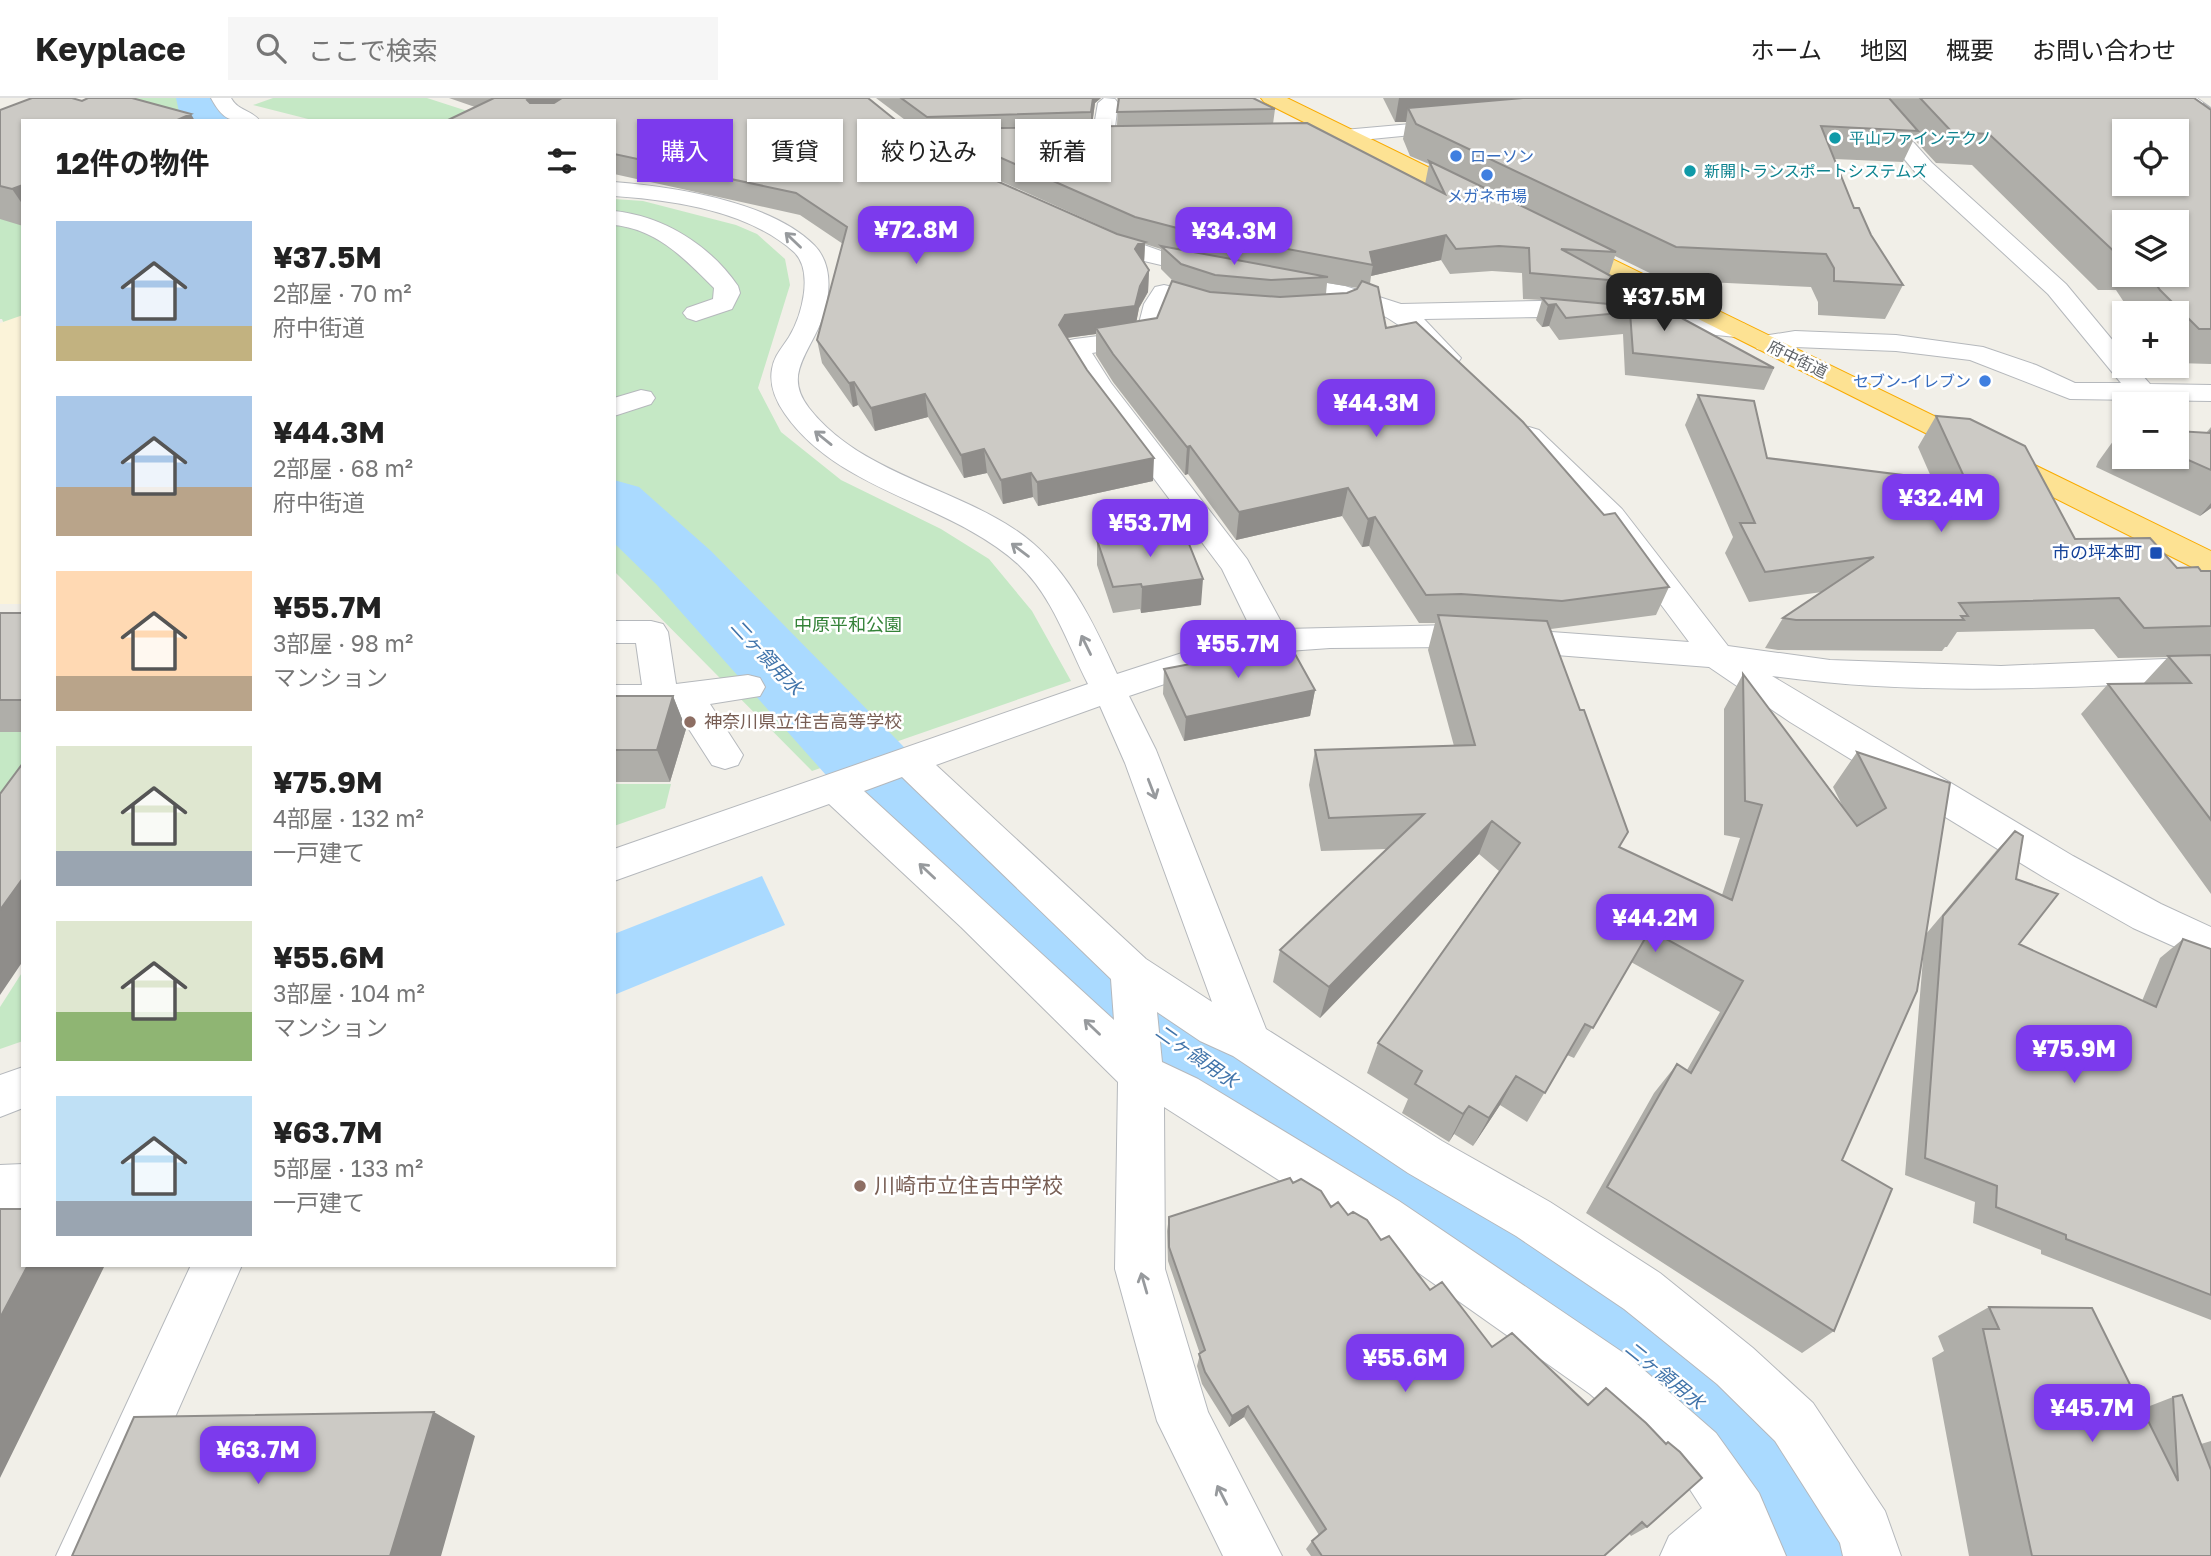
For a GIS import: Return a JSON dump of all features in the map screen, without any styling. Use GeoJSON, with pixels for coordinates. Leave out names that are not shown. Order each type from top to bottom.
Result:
{"type":"FeatureCollection","features":[{"type":"Feature","properties":{"kind":"highway"},"geometry":{"type":"LineString","coordinates":[[1267,102],[1348,136],[1490,206]]}},
{"type":"Feature","properties":{"kind":"highway","name":"府中街道"},"geometry":{"type":"LineString","coordinates":[[1544,233],[2211,564]]}},
{"type":"Feature","properties":{"kind":"street"},"geometry":{"type":"LineString","coordinates":[[220,98],[228,111],[246,119]]}},
{"type":"Feature","properties":{"kind":"street"},"geometry":{"type":"LineString","coordinates":[[1863,98],[1924,168],[2057,289],[2141,391]]}},
{"type":"Feature","properties":{"kind":"street"},"geometry":{"type":"LineString","coordinates":[[1106,119],[1108,103]]}},
{"type":"Feature","properties":{"kind":"street"},"geometry":{"type":"LineString","coordinates":[[1292,139],[1481,123]]}},
{"type":"Feature","properties":{"kind":"street"},"geometry":{"type":"LineString","coordinates":[[1111,143],[1129,142]]}},
{"type":"Feature","properties":{"kind":"street"},"geometry":{"type":"LineString","coordinates":[[616,189],[656,194],[748,217],[780,228],[816,267],[816,284],[804,333],[790,355],[783,383],[794,408],[814,432],[845,456],[998,534],[1031,559],[1065,601],[1128,726],[1249,1042]]}},
{"type":"Feature","properties":{"kind":"street"},"geometry":{"type":"LineString","coordinates":[[649,248],[748,217]]}},
{"type":"Feature","properties":{"kind":"street"},"geometry":{"type":"LineString","coordinates":[[616,218],[627,218],[657,227],[677,240],[726,286],[729,293],[723,304],[696,313]]}},
{"type":"Feature","properties":{"kind":"street"},"geometry":{"type":"LineString","coordinates":[[1068,222],[1126,249],[1176,264],[1369,300],[1411,321],[1470,379]]}},
{"type":"Feature","properties":{"kind":"street"},"geometry":{"type":"LineString","coordinates":[[1126,249],[1143,264],[1164,292],[1189,303]]}},
{"type":"Feature","properties":{"kind":"street"},"geometry":{"type":"LineString","coordinates":[[1164,292],[1154,303],[1147,337],[1075,347],[1099,386],[1236,566],[1275,641]]}},
{"type":"Feature","properties":{"kind":"street"},"geometry":{"type":"LineString","coordinates":[[1313,311],[1351,307],[1369,300]]}},
{"type":"Feature","properties":{"kind":"street"},"geometry":{"type":"LineString","coordinates":[[1397,312],[1539,309],[1736,329]]}},
{"type":"Feature","properties":{"kind":"street"},"geometry":{"type":"LineString","coordinates":[[1766,343],[1795,339],[1909,345],[1973,353],[2027,371],[2070,391],[2211,393]]}},
{"type":"Feature","properties":{"kind":"street"},"geometry":{"type":"LineString","coordinates":[[616,407],[640,398]]}},
{"type":"Feature","properties":{"kind":"street"},"geometry":{"type":"LineString","coordinates":[[1510,417],[1611,516],[1717,656],[1803,713],[2059,867],[2147,916],[2211,946]]}},
{"type":"Feature","properties":{"kind":"street"},"geometry":{"type":"LineString","coordinates":[[616,632],[650,632],[673,696],[725,755]]}},
{"type":"Feature","properties":{"kind":"street"},"geometry":{"type":"LineString","coordinates":[[616,864],[1108,690],[1228,650],[1275,641],[1330,636],[1453,636],[1717,656],[1830,672],[2001,678],[2211,669]]}},
{"type":"Feature","properties":{"kind":"street"},"geometry":{"type":"LineString","coordinates":[[616,698],[673,696],[748,687]]}},
{"type":"Feature","properties":{"kind":"street"},"geometry":{"type":"LineString","coordinates":[[902,762],[1131,972],[1215,1027],[1249,1042],[1425,1157],[1534,1219],[1642,1291],[1735,1366],[1794,1422],[1865,1531],[1872,1556]]}},
{"type":"Feature","properties":{"kind":"street"},"geometry":{"type":"LineString","coordinates":[[840,783],[1141,1074],[1182,1094],[1382,1219],[1609,1375],[1697,1452],[1748,1535],[1689,1556]]}},
{"type":"Feature","properties":{"kind":"street"},"geometry":{"type":"LineString","coordinates":[[1131,972],[1141,1074],[1140,1269],[1184,1421],[1253,1556]]}},
{"type":"Feature","properties":{"kind":"street"},"geometry":{"type":"LineString","coordinates":[[0,1096],[21,1088]]}},
{"type":"Feature","properties":{"kind":"street"},"geometry":{"type":"LineString","coordinates":[[0,1188],[21,1187]]}},
{"type":"Feature","properties":{"kind":"street"},"geometry":{"type":"LineString","coordinates":[[85,1556],[216,1267]]}},
{"type":"Feature","properties":{"kind":"green space"},"geometry":{"type":"Polygon","coordinates":[[[132,98],[212,98],[216,114],[224,119],[82,119],[132,98]]]}},
{"type":"Feature","properties":{"kind":"green space"},"geometry":{"type":"Polygon","coordinates":[[[273,98],[427,98],[492,119],[308,119],[253,105],[273,98]]]}},
{"type":"Feature","properties":{"kind":"green space"},"geometry":{"type":"Polygon","coordinates":[[[21,144],[21,369],[0,319],[0,152],[21,144]]]}},
{"type":"Feature","properties":{"kind":"green space","name":"中原平和公園"},"geometry":{"type":"Polygon","coordinates":[[[616,199],[643,201],[736,225],[757,234],[785,259],[790,285],[758,388],[781,432],[841,480],[941,529],[989,559],[1032,611],[1071,681],[812,771],[616,573],[616,199]]]}},
{"type":"Feature","properties":{"kind":"green space"},"geometry":{"type":"Polygon","coordinates":[[[0,731],[21,731],[21,845],[0,875],[0,731]]]}},
{"type":"Feature","properties":{"kind":"green space"},"geometry":{"type":"Polygon","coordinates":[[[616,784],[671,784],[665,808],[616,825],[616,784]]]}},
{"type":"Feature","properties":{"kind":"green space"},"geometry":{"type":"Polygon","coordinates":[[[21,974],[21,1042],[0,1049],[0,1007],[21,974]]]}},
{"type":"Feature","properties":{"kind":"sand"},"geometry":{"type":"Polygon","coordinates":[[[21,316],[21,604],[0,604],[0,323],[21,316]]]}},
{"type":"Feature","properties":{"kind":"water"},"geometry":{"type":"Polygon","coordinates":[[[762,876],[785,925],[616,994],[616,933],[762,876]]]}},
{"type":"Feature","properties":{"kind":"building"},"geometry":{"type":"Polygon","coordinates":[[[32,98],[72,98],[82,101],[88,98],[132,98],[191,114],[180,119],[21,119],[21,186],[12,189],[0,186],[0,110],[32,98]]]}},
{"type":"Feature","properties":{"kind":"building"},"geometry":{"type":"Polygon","coordinates":[[[494,98],[530,98],[527,100],[530,103],[554,103],[562,98],[868,98],[894,119],[857,119],[857,182],[999,182],[1117,234],[1145,242],[1138,244],[1135,249],[1149,270],[1140,286],[1135,306],[1065,315],[1059,325],[1087,370],[1154,458],[1037,482],[1031,473],[1001,480],[984,449],[961,455],[925,394],[871,408],[854,382],[849,383],[817,340],[847,227],[796,193],[733,180],[733,119],[637,119],[637,159],[616,154],[616,119],[450,119],[494,98]]]}},
{"type":"Feature","properties":{"kind":"building"},"geometry":{"type":"Polygon","coordinates":[[[901,98],[1093,98],[1091,112],[927,117],[901,98]]]}},
{"type":"Feature","properties":{"kind":"building"},"geometry":{"type":"Polygon","coordinates":[[[1119,98],[1253,98],[1275,109],[1117,112],[1119,98]]]}},
{"type":"Feature","properties":{"kind":"building"},"geometry":{"type":"Polygon","coordinates":[[[1523,98],[1889,98],[1918,131],[1821,126],[1854,208],[1859,208],[1871,235],[1903,285],[1834,281],[1834,268],[1826,254],[1676,247],[1416,124],[1408,108],[1523,98]]]}},
{"type":"Feature","properties":{"kind":"building"},"geometry":{"type":"Polygon","coordinates":[[[1920,98],[2194,98],[2211,110],[2211,329],[2199,329],[2189,319],[2189,301],[2171,301],[2158,287],[2189,287],[2189,210],[2112,210],[2112,249],[1989,134],[1952,132],[1920,98]]]}},
{"type":"Feature","properties":{"kind":"building"},"geometry":{"type":"Polygon","coordinates":[[[1307,123],[1445,194],[1429,161],[1616,252],[1561,249],[1620,281],[1530,273],[1529,248],[1499,246],[1456,249],[1446,235],[1370,252],[1373,265],[1181,229],[1135,217],[1056,182],[1111,182],[1111,126],[1307,123]]]}},
{"type":"Feature","properties":{"kind":"building"},"geometry":{"type":"Polygon","coordinates":[[[1002,128],[1015,128],[1015,164],[1001,158],[1002,128]]]}},
{"type":"Feature","properties":{"kind":"building"},"geometry":{"type":"Polygon","coordinates":[[[1161,246],[1328,277],[1271,280],[1215,275],[1181,264],[1161,246]]]}},
{"type":"Feature","properties":{"kind":"building"},"geometry":{"type":"Polygon","coordinates":[[[1172,281],[1210,292],[1280,297],[1347,293],[1357,289],[1362,281],[1378,287],[1386,328],[1416,322],[1523,422],[1604,515],[1615,513],[1669,587],[1562,601],[1461,594],[1426,595],[1375,517],[1368,519],[1348,488],[1239,512],[1190,446],[1187,447],[1113,354],[1096,328],[1157,318],[1172,281]]]}},
{"type":"Feature","properties":{"kind":"building"},"geometry":{"type":"Polygon","coordinates":[[[1542,298],[1665,309],[1774,368],[1633,353],[1630,312],[1566,318],[1556,304],[1548,305],[1542,298]]]}},
{"type":"Feature","properties":{"kind":"building"},"geometry":{"type":"Polygon","coordinates":[[[1698,395],[1754,401],[1767,458],[1967,483],[1936,416],[1970,419],[2025,446],[2075,539],[2150,538],[2177,568],[2198,567],[2201,571],[2211,571],[2211,626],[2144,628],[2119,598],[1959,603],[1968,616],[1961,616],[1964,620],[1783,618],[1874,557],[1765,572],[1740,523],[1755,523],[1698,395]]]}},
{"type":"Feature","properties":{"kind":"building"},"geometry":{"type":"Polygon","coordinates":[[[2211,430],[2211,470],[2189,460],[2189,432],[2210,433],[2211,430]]]}},
{"type":"Feature","properties":{"kind":"building"},"geometry":{"type":"Polygon","coordinates":[[[1183,529],[1203,579],[1142,587],[1141,584],[1113,587],[1097,540],[1183,529]]]}},
{"type":"Feature","properties":{"kind":"building"},"geometry":{"type":"Polygon","coordinates":[[[0,613],[21,613],[21,700],[0,700],[0,613]]]}},
{"type":"Feature","properties":{"kind":"building"},"geometry":{"type":"Polygon","coordinates":[[[1438,615],[1547,621],[1580,710],[1584,710],[1628,832],[1619,847],[1732,900],[1762,805],[1745,801],[1743,674],[1857,826],[1886,808],[1857,752],[1950,783],[1917,991],[1842,1160],[1892,1189],[1834,1331],[1607,1187],[1677,1064],[1691,1073],[1743,981],[1650,930],[1593,1028],[1585,1024],[1545,1093],[1516,1076],[1489,1118],[1469,1106],[1463,1114],[1415,1084],[1422,1071],[1378,1043],[1520,843],[1492,821],[1329,987],[1280,950],[1424,814],[1329,818],[1315,750],[1475,745],[1438,615]]]}},
{"type":"Feature","properties":{"kind":"building"},"geometry":{"type":"Polygon","coordinates":[[[1290,645],[1315,690],[1186,717],[1164,669],[1290,645]]]}},
{"type":"Feature","properties":{"kind":"building"},"geometry":{"type":"Polygon","coordinates":[[[2211,655],[2211,820],[2108,684],[2191,683],[2168,656],[2211,655]]]}},
{"type":"Feature","properties":{"kind":"building"},"geometry":{"type":"Polygon","coordinates":[[[616,696],[673,696],[657,750],[616,750],[616,696]]]}},
{"type":"Feature","properties":{"kind":"building"},"geometry":{"type":"Polygon","coordinates":[[[21,766],[21,881],[0,910],[0,794],[21,766]]]}},
{"type":"Feature","properties":{"kind":"building"},"geometry":{"type":"Polygon","coordinates":[[[2015,831],[2023,836],[2016,879],[2058,894],[2019,944],[2156,1007],[2183,939],[2211,949],[2211,1295],[2066,1239],[2066,1235],[1996,1207],[1997,1186],[1925,1158],[1943,916],[2015,831]]]}},
{"type":"Feature","properties":{"kind":"building"},"geometry":{"type":"Polygon","coordinates":[[[1290,1178],[1293,1183],[1301,1179],[1321,1191],[1331,1207],[1338,1202],[1348,1215],[1353,1212],[1367,1220],[1381,1240],[1389,1236],[1430,1290],[1442,1282],[1492,1347],[1512,1333],[1588,1405],[1606,1388],[1666,1444],[1668,1442],[1680,1452],[1702,1478],[1647,1527],[1642,1522],[1604,1556],[1322,1556],[1312,1541],[1326,1529],[1248,1406],[1232,1416],[1205,1372],[1199,1354],[1205,1350],[1169,1247],[1169,1217],[1290,1178]]]}},
{"type":"Feature","properties":{"kind":"building"},"geometry":{"type":"Polygon","coordinates":[[[0,1209],[21,1209],[21,1267],[27,1267],[0,1318],[0,1209]]]}},
{"type":"Feature","properties":{"kind":"building"},"geometry":{"type":"Polygon","coordinates":[[[1989,1307],[2092,1308],[2178,1481],[2173,1397],[2182,1395],[2211,1470],[2211,1556],[2032,1556],[1983,1329],[1999,1329],[1989,1307]]]}},
{"type":"Feature","properties":{"kind":"building"},"geometry":{"type":"Polygon","coordinates":[[[434,1412],[390,1556],[72,1556],[134,1417],[434,1412]]]}},
{"type":"Feature","properties":{"kind":"waterway","name":"二ヶ領用水"},"geometry":{"type":"LineString","coordinates":[[200,98],[205,119]]}},
{"type":"Feature","properties":{"kind":"waterway","name":"二ヶ領用水"},"geometry":{"type":"LineString","coordinates":[[616,504],[684,568],[930,831],[1095,983],[1190,1054],[1590,1314],[1723,1421],[1768,1469],[1800,1516],[1815,1556]]}},
{"type":"Feature","properties":{"kind":"railway"},"geometry":{"type":"LineString","coordinates":[[2194,98],[2211,110]]}},
{"type":"Feature","properties":{"kind":"place","name":"平山ファインテクノ"},"geometry":{"type":"Point","coordinates":[1835,138]}},
{"type":"Feature","properties":{"kind":"place","name":"ローソン"},"geometry":{"type":"Point","coordinates":[1456,156]}},
{"type":"Feature","properties":{"kind":"place","name":"新開トランスポートシステムズ"},"geometry":{"type":"Point","coordinates":[1690,171]}},
{"type":"Feature","properties":{"kind":"place","name":"メガネ市場"},"geometry":{"type":"Point","coordinates":[1487,175]}},
{"type":"Feature","properties":{"kind":"place","name":"セブン-イレブン"},"geometry":{"type":"Point","coordinates":[1985,381]}},
{"type":"Feature","properties":{"kind":"place","name":"市の坪本町"},"geometry":{"type":"Point","coordinates":[2156,553]}},
{"type":"Feature","properties":{"kind":"place","name":"神奈川県立住吉高等学校"},"geometry":{"type":"Point","coordinates":[690,722]}},
{"type":"Feature","properties":{"kind":"place","name":"川崎市立住吉中学校"},"geometry":{"type":"Point","coordinates":[860,1186]}}]}
